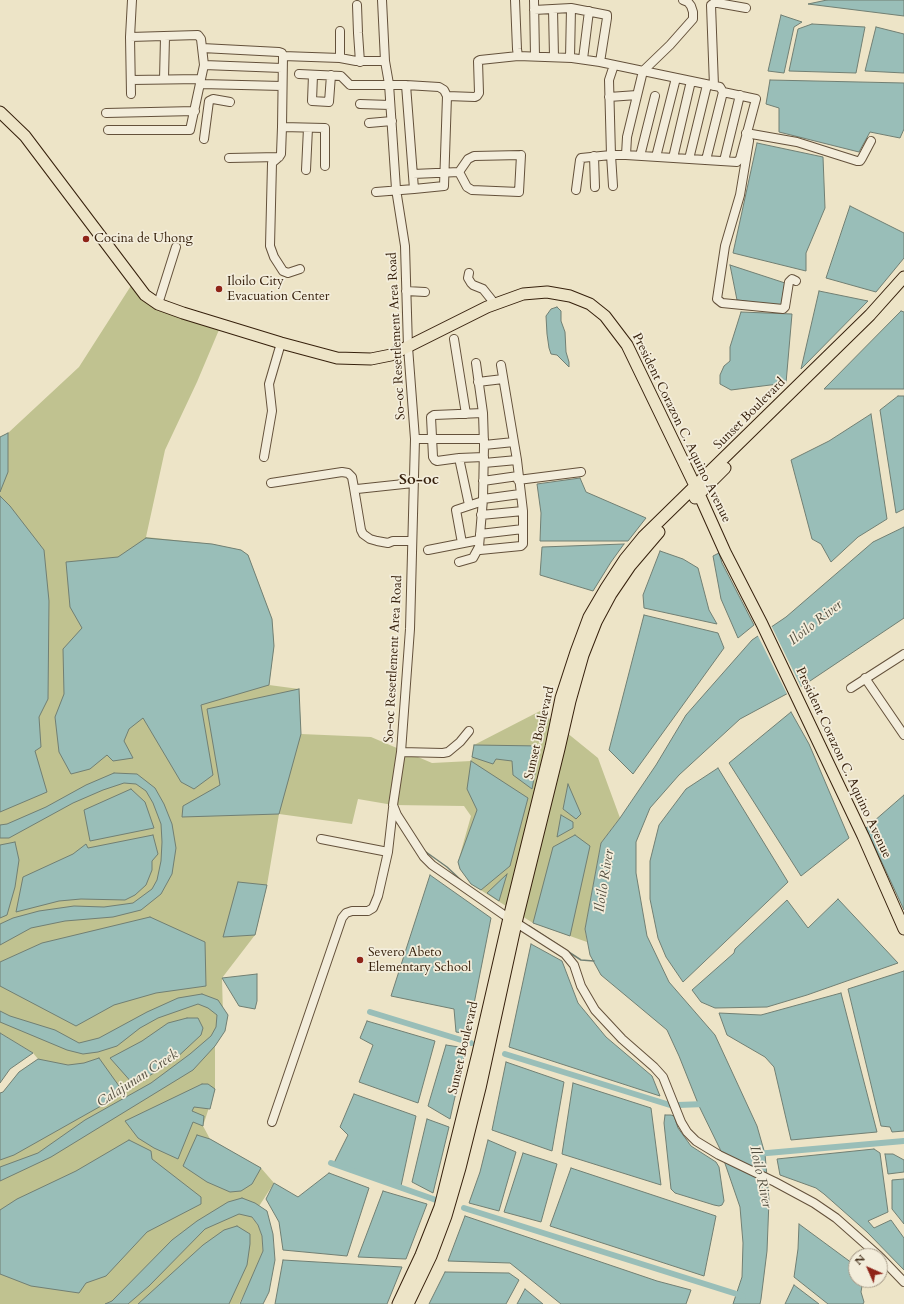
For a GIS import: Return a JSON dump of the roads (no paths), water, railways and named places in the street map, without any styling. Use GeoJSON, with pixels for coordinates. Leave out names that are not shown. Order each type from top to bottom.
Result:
{"type":"FeatureCollection","features":[{"type":"Feature","properties":{"kind":"main road","name":"President Corazon C. Aquino Avenue"},"geometry":{"type":"LineString","coordinates":[[0,112],[25,136],[145,295],[158,304],[183,313],[281,343],[337,358],[371,359],[390,355],[495,304],[523,294],[547,292],[570,296],[590,304],[605,316],[627,345],[725,552],[762,624],[863,836],[904,929]]}},
{"type":"Feature","properties":{"kind":"main road","name":"Sunset Boulevard"},"geometry":{"type":"LineString","coordinates":[[398,1304],[421,1255],[440,1207],[512,920],[558,757],[565,699],[596,622],[611,594],[630,566],[653,537],[697,491],[875,320],[904,277]]}},
{"type":"Feature","properties":{"kind":"main road","name":"Sunset Boulevard"},"geometry":{"type":"LineString","coordinates":[[886,303],[904,288]]}},
{"type":"Feature","properties":{"kind":"main road","name":"Sunset Boulevard"},"geometry":{"type":"LineString","coordinates":[[408,1304],[431,1256],[444,1223],[460,1168],[480,1088],[512,920]]}},
{"type":"Feature","properties":{"kind":"street"},"geometry":{"type":"LineString","coordinates":[[132,0],[130,37],[132,94]]}},
{"type":"Feature","properties":{"kind":"street","name":"So-oc Resettlement Area Road"},"geometry":{"type":"LineString","coordinates":[[272,1122],[342,918],[352,911],[368,911],[373,908],[378,896],[388,852],[401,752],[410,629],[415,440],[408,347],[405,246],[396,189],[389,84],[385,62],[382,0]]}},
{"type":"Feature","properties":{"kind":"street"},"geometry":{"type":"LineString","coordinates":[[515,0],[518,56]]}},
{"type":"Feature","properties":{"kind":"street"},"geometry":{"type":"LineString","coordinates":[[534,0],[535,56]]}},
{"type":"Feature","properties":{"kind":"street"},"geometry":{"type":"LineString","coordinates":[[626,155],[627,137],[643,71],[670,45],[693,19],[691,6],[688,2],[683,0]]}},
{"type":"Feature","properties":{"kind":"street"},"geometry":{"type":"LineString","coordinates":[[689,159],[710,85],[711,5],[718,3],[746,8]]}},
{"type":"Feature","properties":{"kind":"street"},"geometry":{"type":"LineString","coordinates":[[357,5],[360,62]]}},
{"type":"Feature","properties":{"kind":"street"},"geometry":{"type":"LineString","coordinates":[[534,10],[571,8],[606,14],[607,16],[600,62]]}},
{"type":"Feature","properties":{"kind":"street"},"geometry":{"type":"LineString","coordinates":[[570,58],[571,8]]}},
{"type":"Feature","properties":{"kind":"street"},"geometry":{"type":"LineString","coordinates":[[553,9],[554,57]]}},
{"type":"Feature","properties":{"kind":"street"},"geometry":{"type":"LineString","coordinates":[[583,59],[589,11]]}},
{"type":"Feature","properties":{"kind":"street"},"geometry":{"type":"LineString","coordinates":[[340,31],[340,58]]}},
{"type":"Feature","properties":{"kind":"street"},"geometry":{"type":"LineString","coordinates":[[108,130],[190,130],[195,111],[204,66],[201,39],[198,35],[130,37]]}},
{"type":"Feature","properties":{"kind":"street"},"geometry":{"type":"LineString","coordinates":[[164,79],[165,37]]}},
{"type":"Feature","properties":{"kind":"street"},"geometry":{"type":"LineString","coordinates":[[202,48],[279,52],[282,53],[283,56],[340,58],[360,62],[385,62]]}},
{"type":"Feature","properties":{"kind":"street"},"geometry":{"type":"LineString","coordinates":[[283,56],[282,127],[279,156],[272,163],[270,246],[274,257],[283,271],[288,273],[300,269]]}},
{"type":"Feature","properties":{"kind":"street"},"geometry":{"type":"LineString","coordinates":[[447,96],[477,96],[479,93],[478,61],[518,56],[583,59],[720,87],[723,92],[706,160]]}},
{"type":"Feature","properties":{"kind":"street"},"geometry":{"type":"LineString","coordinates":[[613,186],[610,155],[609,80],[614,65]]}},
{"type":"Feature","properties":{"kind":"street"},"geometry":{"type":"LineString","coordinates":[[204,66],[282,68]]}},
{"type":"Feature","properties":{"kind":"street"},"geometry":{"type":"LineString","coordinates":[[299,74],[341,76],[350,85],[389,84],[439,87],[444,90],[447,96],[444,186],[396,189],[376,192]]}},
{"type":"Feature","properties":{"kind":"street"},"geometry":{"type":"LineString","coordinates":[[313,75],[312,101],[329,102],[331,75]]}},
{"type":"Feature","properties":{"kind":"street"},"geometry":{"type":"LineString","coordinates":[[656,157],[676,78]]}},
{"type":"Feature","properties":{"kind":"street"},"geometry":{"type":"LineString","coordinates":[[131,80],[164,79],[282,86]]}},
{"type":"Feature","properties":{"kind":"street"},"geometry":{"type":"LineString","coordinates":[[673,158],[691,81]]}},
{"type":"Feature","properties":{"kind":"street"},"geometry":{"type":"LineString","coordinates":[[406,85],[414,189]]}},
{"type":"Feature","properties":{"kind":"street"},"geometry":{"type":"LineString","coordinates":[[723,92],[756,99],[748,134],[740,195],[725,246],[717,299],[722,303],[783,309],[785,308],[790,280],[792,279],[796,281]]}},
{"type":"Feature","properties":{"kind":"street"},"geometry":{"type":"LineString","coordinates":[[609,97],[637,95]]}},
{"type":"Feature","properties":{"kind":"street"},"geometry":{"type":"LineString","coordinates":[[724,161],[740,95]]}},
{"type":"Feature","properties":{"kind":"street"},"geometry":{"type":"LineString","coordinates":[[640,156],[655,96]]}},
{"type":"Feature","properties":{"kind":"street"},"geometry":{"type":"LineString","coordinates":[[204,139],[209,101],[213,99],[230,102]]}},
{"type":"Feature","properties":{"kind":"street"},"geometry":{"type":"LineString","coordinates":[[360,104],[390,105]]}},
{"type":"Feature","properties":{"kind":"street"},"geometry":{"type":"LineString","coordinates":[[106,113],[195,111]]}},
{"type":"Feature","properties":{"kind":"street"},"geometry":{"type":"LineString","coordinates":[[369,123],[392,121]]}},
{"type":"Feature","properties":{"kind":"street"},"geometry":{"type":"LineString","coordinates":[[282,127],[326,128],[324,166]]}},
{"type":"Feature","properties":{"kind":"street"},"geometry":{"type":"LineString","coordinates":[[306,170],[308,128]]}},
{"type":"Feature","properties":{"kind":"street"},"geometry":{"type":"LineString","coordinates":[[748,134],[797,142],[857,161],[862,158],[870,141]]}},
{"type":"Feature","properties":{"kind":"street"},"geometry":{"type":"LineString","coordinates":[[576,190],[581,158],[626,155],[737,162],[748,134]]}},
{"type":"Feature","properties":{"kind":"street"},"geometry":{"type":"LineString","coordinates":[[521,155],[519,192],[472,190],[467,187],[459,172],[468,159],[474,156],[521,155]]}},
{"type":"Feature","properties":{"kind":"street"},"geometry":{"type":"LineString","coordinates":[[229,158],[279,156]]}},
{"type":"Feature","properties":{"kind":"street"},"geometry":{"type":"LineString","coordinates":[[594,156],[595,187]]}},
{"type":"Feature","properties":{"kind":"street"},"geometry":{"type":"LineString","coordinates":[[413,174],[459,172]]}},
{"type":"Feature","properties":{"kind":"street"},"geometry":{"type":"LineString","coordinates":[[158,304],[176,247]]}},
{"type":"Feature","properties":{"kind":"street"},"geometry":{"type":"LineString","coordinates":[[469,273],[468,278],[470,283],[483,289],[495,304]]}},
{"type":"Feature","properties":{"kind":"street"},"geometry":{"type":"LineString","coordinates":[[406,291],[425,292]]}},
{"type":"Feature","properties":{"kind":"street"},"geometry":{"type":"LineString","coordinates":[[454,339],[466,414]]}},
{"type":"Feature","properties":{"kind":"street"},"geometry":{"type":"LineString","coordinates":[[264,457],[272,411],[269,384],[281,343]]}},
{"type":"Feature","properties":{"kind":"street"},"geometry":{"type":"LineString","coordinates":[[476,363],[483,413],[484,442],[483,500],[479,540],[480,550],[521,546],[523,544],[523,511],[517,460],[500,365]]}},
{"type":"Feature","properties":{"kind":"street"},"geometry":{"type":"LineString","coordinates":[[478,382],[503,379]]}},
{"type":"Feature","properties":{"kind":"street"},"geometry":{"type":"LineString","coordinates":[[483,413],[432,416],[433,457],[435,460],[459,458],[517,460]]}},
{"type":"Feature","properties":{"kind":"street"},"geometry":{"type":"LineString","coordinates":[[415,440],[432,439],[514,442]]}},
{"type":"Feature","properties":{"kind":"street"},"geometry":{"type":"LineString","coordinates":[[459,458],[469,505]]}},
{"type":"Feature","properties":{"kind":"street"},"geometry":{"type":"LineString","coordinates":[[271,483],[342,472],[348,473],[352,477],[363,534],[377,542],[388,543],[393,541],[412,541]]}},
{"type":"Feature","properties":{"kind":"street"},"geometry":{"type":"LineString","coordinates":[[483,481],[581,472]]}},
{"type":"Feature","properties":{"kind":"street"},"geometry":{"type":"LineString","coordinates":[[354,488],[357,489],[413,483]]}},
{"type":"Feature","properties":{"kind":"street"},"geometry":{"type":"LineString","coordinates":[[462,543],[455,511],[457,509],[483,500],[520,494]]}},
{"type":"Feature","properties":{"kind":"street"},"geometry":{"type":"LineString","coordinates":[[481,515],[523,511]]}},
{"type":"Feature","properties":{"kind":"street"},"geometry":{"type":"LineString","coordinates":[[428,550],[479,540],[523,529]]}},
{"type":"Feature","properties":{"kind":"street"},"geometry":{"type":"LineString","coordinates":[[459,562],[473,558],[479,540]]}},
{"type":"Feature","properties":{"kind":"street"},"geometry":{"type":"LineString","coordinates":[[851,688],[904,654]]}},
{"type":"Feature","properties":{"kind":"street"},"geometry":{"type":"LineString","coordinates":[[865,678],[904,735]]}},
{"type":"Feature","properties":{"kind":"street"},"geometry":{"type":"LineString","coordinates":[[401,752],[448,752],[470,731]]}},
{"type":"Feature","properties":{"kind":"street"},"geometry":{"type":"LineString","coordinates":[[393,805],[397,815],[424,856],[448,877],[565,954],[574,965],[581,986],[595,1010],[622,1039],[654,1067],[663,1077],[681,1122],[687,1132],[696,1141],[719,1155],[814,1203],[836,1218],[869,1248]]}},
{"type":"Feature","properties":{"kind":"street"},"geometry":{"type":"LineString","coordinates":[[321,839],[388,852]]}},
{"type":"Feature","properties":{"kind":"street"},"geometry":{"type":"LineString","coordinates":[[888,1266],[904,1282]]}},
{"type":"Feature","properties":{"kind":"water"},"geometry":{"type":"Polygon","coordinates":[[[827,0],[904,0],[904,16],[808,4],[827,0]]]}},
{"type":"Feature","properties":{"kind":"water"},"geometry":{"type":"Polygon","coordinates":[[[781,15],[802,22],[794,27],[784,73],[768,71],[781,15]]]}},
{"type":"Feature","properties":{"kind":"water"},"geometry":{"type":"Polygon","coordinates":[[[812,24],[865,27],[856,73],[789,71],[798,29],[812,24]]]}},
{"type":"Feature","properties":{"kind":"water"},"geometry":{"type":"Polygon","coordinates":[[[876,27],[904,34],[904,73],[865,71],[876,27]]]}},
{"type":"Feature","properties":{"kind":"water"},"geometry":{"type":"Polygon","coordinates":[[[770,80],[904,83],[904,129],[900,138],[870,132],[859,152],[779,132],[779,108],[766,104],[770,80]]]}},
{"type":"Feature","properties":{"kind":"water"},"geometry":{"type":"Polygon","coordinates":[[[757,143],[823,157],[825,208],[806,253],[806,271],[733,253],[757,143]]]}},
{"type":"Feature","properties":{"kind":"water"},"geometry":{"type":"Polygon","coordinates":[[[850,206],[904,233],[904,258],[876,292],[826,278],[850,206]]]}},
{"type":"Feature","properties":{"kind":"water"},"geometry":{"type":"Polygon","coordinates":[[[730,265],[785,283],[781,306],[737,300],[730,265]]]}},
{"type":"Feature","properties":{"kind":"water"},"geometry":{"type":"Polygon","coordinates":[[[819,291],[868,301],[801,369],[819,291]]]}},
{"type":"Feature","properties":{"kind":"water"},"geometry":{"type":"Polygon","coordinates":[[[557,307],[561,311],[561,321],[565,332],[566,352],[569,367],[557,355],[551,354],[549,348],[546,316],[551,309],[557,307]]]}},
{"type":"Feature","properties":{"kind":"water"},"geometry":{"type":"Polygon","coordinates":[[[901,311],[904,312],[904,389],[824,389],[901,311]]]}},
{"type":"Feature","properties":{"kind":"water"},"geometry":{"type":"Polygon","coordinates":[[[741,312],[792,314],[786,383],[731,390],[720,384],[720,375],[724,366],[730,361],[730,347],[741,312]]]}},
{"type":"Feature","properties":{"kind":"water"},"geometry":{"type":"Polygon","coordinates":[[[898,396],[904,396],[904,509],[896,513],[880,410],[898,396]]]}},
{"type":"Feature","properties":{"kind":"water"},"geometry":{"type":"Polygon","coordinates":[[[871,414],[887,519],[858,537],[831,562],[821,544],[812,539],[791,460],[829,441],[871,414]]]}},
{"type":"Feature","properties":{"kind":"water"},"geometry":{"type":"Polygon","coordinates":[[[8,433],[8,472],[0,492],[0,437],[8,433]]]}},
{"type":"Feature","properties":{"kind":"water"},"geometry":{"type":"Polygon","coordinates":[[[580,478],[586,492],[646,518],[628,541],[540,541],[541,513],[537,484],[580,478]]]}},
{"type":"Feature","properties":{"kind":"water"},"geometry":{"type":"Polygon","coordinates":[[[0,496],[10,506],[44,550],[49,601],[48,699],[39,717],[41,747],[35,751],[47,792],[0,812],[0,496]]]}},
{"type":"Feature","properties":{"kind":"water","name":"Iloilo River"},"geometry":{"type":"Polygon","coordinates":[[[904,527],[904,618],[807,683],[740,719],[679,775],[650,808],[636,842],[636,873],[647,936],[669,982],[715,1035],[757,1126],[765,1154],[769,1200],[767,1251],[760,1304],[733,1304],[742,1277],[743,1243],[740,1207],[720,1149],[699,1106],[667,1030],[601,975],[590,955],[585,929],[601,843],[656,765],[686,715],[752,640],[786,617],[873,542],[904,527]]]}},
{"type":"Feature","properties":{"kind":"water"},"geometry":{"type":"Polygon","coordinates":[[[146,538],[212,544],[241,550],[248,555],[272,619],[274,646],[269,685],[201,705],[213,775],[194,789],[181,782],[143,718],[129,729],[124,741],[133,758],[113,761],[107,755],[90,769],[71,774],[59,752],[55,717],[64,694],[63,649],[82,628],[70,607],[66,562],[118,557],[146,538]]]}},
{"type":"Feature","properties":{"kind":"water"},"geometry":{"type":"Polygon","coordinates":[[[624,544],[593,591],[540,575],[542,547],[624,544]]]}},
{"type":"Feature","properties":{"kind":"water"},"geometry":{"type":"Polygon","coordinates":[[[660,551],[683,559],[698,568],[709,610],[717,624],[644,608],[643,595],[660,551]]]}},
{"type":"Feature","properties":{"kind":"water"},"geometry":{"type":"Polygon","coordinates":[[[719,553],[722,563],[754,625],[738,638],[721,599],[713,556],[719,553]]]}},
{"type":"Feature","properties":{"kind":"water"},"geometry":{"type":"Polygon","coordinates":[[[644,615],[718,633],[724,648],[633,774],[609,750],[644,615]]]}},
{"type":"Feature","properties":{"kind":"water"},"geometry":{"type":"Polygon","coordinates":[[[299,689],[301,734],[279,814],[182,817],[183,806],[220,785],[207,709],[299,689]]]}},
{"type":"Feature","properties":{"kind":"water"},"geometry":{"type":"Polygon","coordinates":[[[791,712],[809,744],[849,838],[801,876],[729,763],[791,712]]]}},
{"type":"Feature","properties":{"kind":"water"},"geometry":{"type":"Polygon","coordinates":[[[474,745],[540,746],[532,789],[513,775],[512,761],[496,759],[493,764],[472,757],[474,745]]]}},
{"type":"Feature","properties":{"kind":"water"},"geometry":{"type":"Polygon","coordinates":[[[471,761],[528,798],[510,866],[481,890],[471,884],[460,869],[458,862],[477,810],[467,789],[471,761]]]}},
{"type":"Feature","properties":{"kind":"water"},"geometry":{"type":"Polygon","coordinates":[[[718,768],[788,882],[683,982],[666,957],[658,938],[650,899],[650,861],[659,825],[686,789],[718,768]]]}},
{"type":"Feature","properties":{"kind":"water"},"geometry":{"type":"Polygon","coordinates":[[[114,773],[137,774],[155,788],[164,804],[172,824],[176,848],[172,874],[161,894],[141,910],[113,917],[65,921],[31,928],[0,945],[0,924],[13,918],[39,911],[74,906],[104,907],[133,903],[152,889],[157,880],[161,861],[161,824],[153,803],[146,791],[136,784],[124,783],[103,790],[73,803],[9,838],[0,838],[0,825],[7,824],[46,807],[86,785],[114,773]]]}},
{"type":"Feature","properties":{"kind":"water"},"geometry":{"type":"Polygon","coordinates":[[[568,784],[581,814],[576,819],[563,809],[568,784]]]}},
{"type":"Feature","properties":{"kind":"water"},"geometry":{"type":"Polygon","coordinates":[[[131,789],[145,802],[154,828],[90,841],[84,810],[131,789]]]}},
{"type":"Feature","properties":{"kind":"water"},"geometry":{"type":"Polygon","coordinates":[[[904,795],[904,910],[866,828],[904,795]]]}},
{"type":"Feature","properties":{"kind":"water"},"geometry":{"type":"Polygon","coordinates":[[[561,815],[573,822],[573,828],[557,837],[561,815]]]}},
{"type":"Feature","properties":{"kind":"water"},"geometry":{"type":"Polygon","coordinates":[[[153,835],[158,854],[152,861],[152,870],[146,885],[135,895],[125,900],[81,899],[59,901],[16,912],[23,877],[73,854],[86,844],[88,848],[153,835]]]}},
{"type":"Feature","properties":{"kind":"water"},"geometry":{"type":"Polygon","coordinates":[[[575,835],[590,846],[570,936],[533,923],[553,847],[575,835]]]}},
{"type":"Feature","properties":{"kind":"water"},"geometry":{"type":"Polygon","coordinates":[[[15,842],[19,860],[15,887],[7,915],[0,918],[0,845],[15,842]]]}},
{"type":"Feature","properties":{"kind":"water"},"geometry":{"type":"Polygon","coordinates":[[[507,874],[499,901],[487,893],[507,874]]]}},
{"type":"Feature","properties":{"kind":"water"},"geometry":{"type":"Polygon","coordinates":[[[430,875],[491,918],[468,1034],[456,1032],[454,1009],[391,996],[430,875]]]}},
{"type":"Feature","properties":{"kind":"water"},"geometry":{"type":"Polygon","coordinates":[[[238,882],[267,885],[255,935],[223,937],[238,882]]]}},
{"type":"Feature","properties":{"kind":"water"},"geometry":{"type":"Polygon","coordinates":[[[838,899],[898,963],[807,995],[767,1007],[715,1008],[701,1002],[692,990],[734,953],[735,949],[787,900],[808,928],[838,899]]]}},
{"type":"Feature","properties":{"kind":"water"},"geometry":{"type":"Polygon","coordinates":[[[150,917],[205,942],[206,986],[156,993],[114,1005],[76,1026],[0,986],[0,962],[42,943],[150,917]]]}},
{"type":"Feature","properties":{"kind":"water"},"geometry":{"type":"Polygon","coordinates":[[[531,944],[562,961],[578,1003],[606,1037],[652,1076],[660,1096],[509,1047],[531,944]]]}},
{"type":"Feature","properties":{"kind":"water"},"geometry":{"type":"Polygon","coordinates":[[[904,971],[904,1131],[892,1132],[890,1127],[881,1126],[848,989],[904,971]]]}},
{"type":"Feature","properties":{"kind":"water"},"geometry":{"type":"Polygon","coordinates":[[[257,974],[257,1001],[255,1009],[239,1006],[222,978],[257,974]]]}},
{"type":"Feature","properties":{"kind":"water"},"geometry":{"type":"Polygon","coordinates":[[[841,993],[877,1132],[791,1140],[774,1067],[765,1057],[727,1035],[719,1013],[761,1015],[841,993]]]}},
{"type":"Feature","properties":{"kind":"water"},"geometry":{"type":"Polygon","coordinates":[[[202,994],[218,1000],[228,1015],[225,1031],[215,1046],[193,1070],[51,1157],[0,1181],[0,1167],[38,1153],[85,1120],[151,1083],[190,1054],[211,1036],[216,1027],[217,1015],[208,1008],[198,1004],[158,1018],[140,1028],[117,1046],[98,1052],[83,1054],[67,1050],[0,1022],[0,1011],[10,1016],[55,1030],[79,1043],[99,1038],[147,1012],[178,998],[202,994]]]}},
{"type":"Feature","properties":{"kind":"water","name":"Calajunan Creek"},"geometry":{"type":"Polygon","coordinates":[[[187,1018],[198,1018],[203,1028],[201,1035],[172,1062],[134,1085],[110,1058],[142,1041],[168,1023],[187,1018]]]}},
{"type":"Feature","properties":{"kind":"water"},"geometry":{"type":"Polygon","coordinates":[[[367,1021],[435,1041],[418,1103],[359,1082],[373,1045],[360,1038],[367,1021]]]}},
{"type":"Feature","properties":{"kind":"water"},"geometry":{"type":"Polygon","coordinates":[[[0,1033],[33,1053],[10,1069],[0,1083],[0,1033]]]}},
{"type":"Feature","properties":{"kind":"water"},"geometry":{"type":"Polygon","coordinates":[[[446,1045],[466,1048],[450,1119],[428,1106],[446,1045]]]}},
{"type":"Feature","properties":{"kind":"water"},"geometry":{"type":"Polygon","coordinates":[[[99,1058],[124,1093],[14,1155],[0,1160],[0,1093],[3,1092],[19,1072],[38,1059],[68,1065],[84,1063],[99,1058]]]}},
{"type":"Feature","properties":{"kind":"water"},"geometry":{"type":"Polygon","coordinates":[[[506,1062],[564,1082],[552,1151],[492,1130],[506,1062]]]}},
{"type":"Feature","properties":{"kind":"water"},"geometry":{"type":"Polygon","coordinates":[[[573,1083],[651,1108],[661,1185],[562,1154],[573,1083]]]}},
{"type":"Feature","properties":{"kind":"water"},"geometry":{"type":"Polygon","coordinates":[[[202,1084],[208,1084],[215,1089],[210,1109],[194,1107],[192,1111],[204,1116],[203,1126],[193,1122],[178,1159],[154,1148],[138,1138],[125,1121],[202,1084]]]}},
{"type":"Feature","properties":{"kind":"water"},"geometry":{"type":"Polygon","coordinates":[[[354,1094],[416,1116],[401,1186],[334,1163],[348,1135],[340,1127],[354,1094]]]}},
{"type":"Feature","properties":{"kind":"water"},"geometry":{"type":"Polygon","coordinates":[[[665,1115],[674,1116],[678,1128],[691,1146],[716,1162],[719,1167],[724,1201],[722,1205],[714,1205],[675,1193],[671,1189],[664,1123],[665,1115]]]}},
{"type":"Feature","properties":{"kind":"water"},"geometry":{"type":"Polygon","coordinates":[[[427,1119],[449,1127],[433,1193],[412,1182],[427,1119]]]}},
{"type":"Feature","properties":{"kind":"water"},"geometry":{"type":"Polygon","coordinates":[[[197,1135],[210,1139],[261,1168],[252,1184],[241,1191],[230,1192],[207,1182],[183,1166],[197,1135]]]}},
{"type":"Feature","properties":{"kind":"water"},"geometry":{"type":"Polygon","coordinates":[[[129,1140],[151,1151],[152,1159],[201,1197],[201,1204],[147,1232],[106,1276],[86,1283],[79,1293],[31,1286],[0,1274],[0,1210],[17,1199],[76,1171],[129,1140]]]}},
{"type":"Feature","properties":{"kind":"water"},"geometry":{"type":"Polygon","coordinates":[[[488,1140],[516,1152],[499,1211],[469,1203],[480,1172],[488,1140]]]}},
{"type":"Feature","properties":{"kind":"water"},"geometry":{"type":"Polygon","coordinates":[[[874,1149],[880,1153],[888,1212],[868,1221],[874,1228],[891,1220],[904,1238],[904,1270],[888,1254],[888,1248],[883,1248],[867,1232],[824,1194],[816,1188],[780,1175],[777,1159],[874,1149]]]}},
{"type":"Feature","properties":{"kind":"water"},"geometry":{"type":"Polygon","coordinates":[[[523,1153],[557,1164],[541,1222],[504,1212],[523,1153]]]}},
{"type":"Feature","properties":{"kind":"water"},"geometry":{"type":"Polygon","coordinates":[[[885,1154],[893,1154],[904,1160],[904,1172],[888,1174],[885,1154]]]}},
{"type":"Feature","properties":{"kind":"water"},"geometry":{"type":"Polygon","coordinates":[[[571,1168],[716,1216],[704,1276],[550,1226],[571,1168]]]}},
{"type":"Feature","properties":{"kind":"water"},"geometry":{"type":"Polygon","coordinates":[[[329,1173],[369,1188],[347,1256],[283,1250],[279,1222],[266,1199],[274,1183],[298,1197],[329,1173]]]}},
{"type":"Feature","properties":{"kind":"water"},"geometry":{"type":"Polygon","coordinates":[[[904,1179],[904,1224],[892,1209],[892,1180],[904,1179]]]}},
{"type":"Feature","properties":{"kind":"water"},"geometry":{"type":"Polygon","coordinates":[[[383,1191],[427,1204],[406,1259],[358,1257],[383,1191]]]}},
{"type":"Feature","properties":{"kind":"water"},"geometry":{"type":"Polygon","coordinates":[[[242,1198],[255,1203],[267,1211],[273,1234],[275,1260],[269,1292],[263,1304],[240,1304],[263,1251],[262,1236],[258,1225],[252,1217],[239,1214],[205,1229],[149,1286],[128,1304],[105,1304],[112,1301],[172,1240],[197,1221],[228,1202],[242,1198]]]}},
{"type":"Feature","properties":{"kind":"water"},"geometry":{"type":"Polygon","coordinates":[[[465,1216],[657,1281],[691,1290],[686,1304],[561,1304],[510,1263],[448,1261],[465,1216]]]}},
{"type":"Feature","properties":{"kind":"water"},"geometry":{"type":"Polygon","coordinates":[[[799,1224],[848,1260],[848,1288],[862,1288],[863,1304],[828,1304],[794,1277],[798,1249],[799,1224]]]}},
{"type":"Feature","properties":{"kind":"water"},"geometry":{"type":"Polygon","coordinates":[[[237,1226],[250,1234],[250,1244],[247,1265],[229,1304],[138,1304],[203,1245],[224,1230],[237,1226]]]}},
{"type":"Feature","properties":{"kind":"water"},"geometry":{"type":"Polygon","coordinates":[[[283,1260],[402,1267],[387,1304],[275,1304],[283,1260]]]}},
{"type":"Feature","properties":{"kind":"water"},"geometry":{"type":"Polygon","coordinates":[[[445,1272],[509,1273],[519,1280],[506,1304],[429,1304],[445,1272]]]}},
{"type":"Feature","properties":{"kind":"water"},"geometry":{"type":"Polygon","coordinates":[[[794,1285],[819,1304],[785,1304],[794,1285]]]}},
{"type":"Feature","properties":{"kind":"water"},"geometry":{"type":"Polygon","coordinates":[[[525,1289],[543,1304],[517,1304],[525,1289]]]}},
{"type":"Feature","properties":{"kind":"waterway"},"geometry":{"type":"LineString","coordinates":[[426,852],[447,867],[463,882]]}},
{"type":"Feature","properties":{"kind":"waterway"},"geometry":{"type":"LineString","coordinates":[[529,926],[581,960],[594,961]]}},
{"type":"Feature","properties":{"kind":"waterway"},"geometry":{"type":"LineString","coordinates":[[370,1012],[471,1043]]}},
{"type":"Feature","properties":{"kind":"waterway"},"geometry":{"type":"LineString","coordinates":[[505,1054],[670,1105]]}},
{"type":"Feature","properties":{"kind":"waterway"},"geometry":{"type":"LineString","coordinates":[[678,1105],[705,1104]]}},
{"type":"Feature","properties":{"kind":"waterway","name":"Iloilo River"},"geometry":{"type":"LineString","coordinates":[[756,1154],[904,1141]]}},
{"type":"Feature","properties":{"kind":"waterway"},"geometry":{"type":"LineString","coordinates":[[331,1163],[436,1200]]}},
{"type":"Feature","properties":{"kind":"waterway"},"geometry":{"type":"LineString","coordinates":[[464,1208],[743,1296]]}},
{"type":"Feature","properties":{"kind":"place","name":"Cocina de Uhong"},"geometry":{"type":"Point","coordinates":[86,239]}},
{"type":"Feature","properties":{"kind":"place","name":"Iloilo City Evacuation Center"},"geometry":{"type":"Point","coordinates":[219,289]}},
{"type":"Feature","properties":{"kind":"place","name":"Severo Abeto Elementary School"},"geometry":{"type":"Point","coordinates":[360,960]}},
{"type":"Feature","properties":{"kind":"district","name":"So-oc"},"geometry":{"type":"Point","coordinates":[419,481]}}]}
